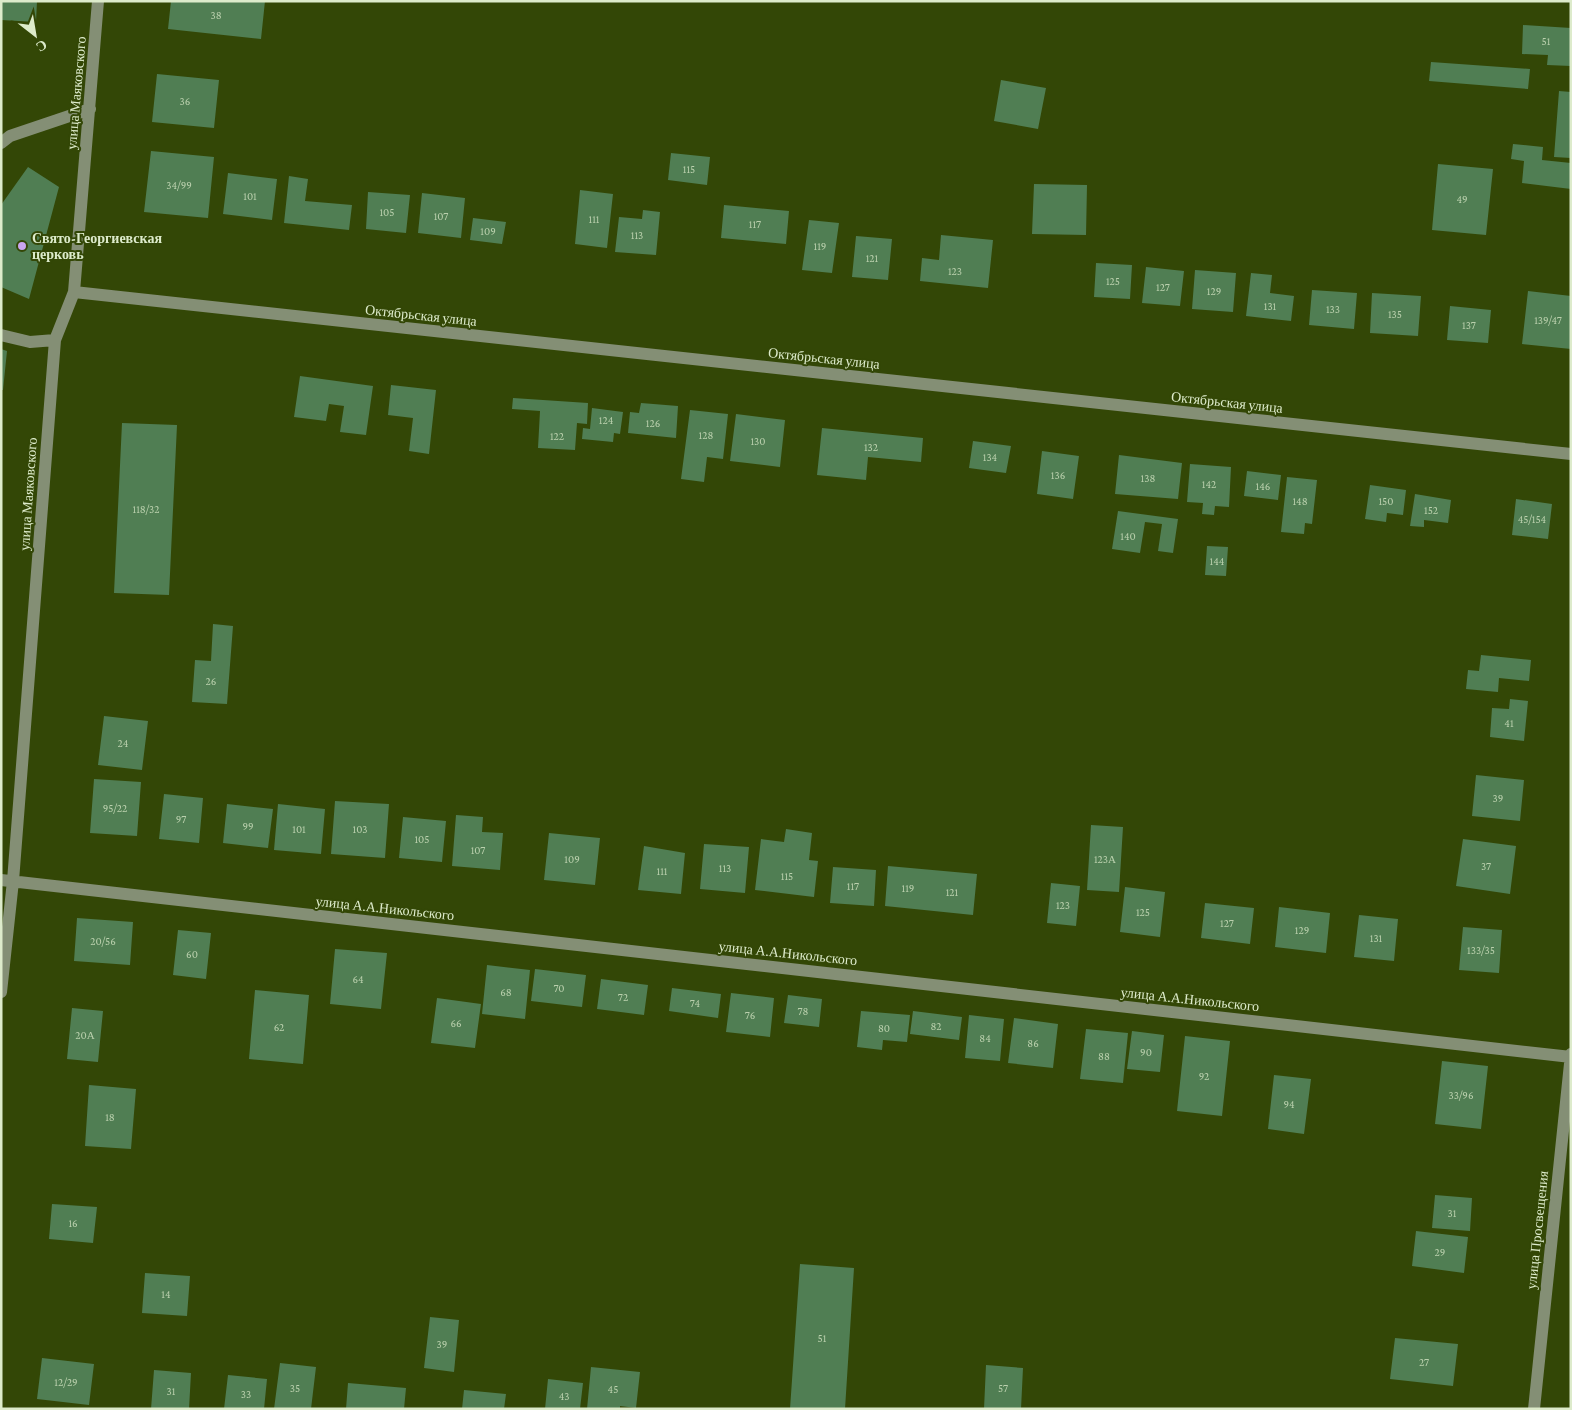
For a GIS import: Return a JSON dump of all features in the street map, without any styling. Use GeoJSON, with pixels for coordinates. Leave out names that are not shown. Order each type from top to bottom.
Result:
{"type":"FeatureCollection","features":[{"type":"Feature","properties":{"kind":"street","name":"улица Маяковского"},"geometry":{"type":"LineString","coordinates":[[1,992],[7,881],[55,340],[74,292],[98,1]]}},
{"type":"Feature","properties":{"kind":"street"},"geometry":{"type":"LineString","coordinates":[[1,143],[10,136],[90,110]]}},
{"type":"Feature","properties":{"kind":"street","name":"Октябрьская улица"},"geometry":{"type":"LineString","coordinates":[[74,292],[1571,454]]}},
{"type":"Feature","properties":{"kind":"street"},"geometry":{"type":"LineString","coordinates":[[1,335],[30,342],[55,340]]}},
{"type":"Feature","properties":{"kind":"street","name":"улица А.А.Никольского"},"geometry":{"type":"LineString","coordinates":[[7,881],[1571,1056]]}},
{"type":"Feature","properties":{"kind":"street","name":"улица Просвещения"},"geometry":{"type":"LineString","coordinates":[[1534,1409],[1571,1056]]}},
{"type":"Feature","properties":{"kind":"building"},"geometry":{"type":"Polygon","coordinates":[[[1,1],[37,1],[36,22],[1,20],[1,1]]]}},
{"type":"Feature","properties":{"kind":"building"},"geometry":{"type":"Polygon","coordinates":[[[171,1],[265,1],[261,39],[168,29],[171,1]]]}},
{"type":"Feature","properties":{"kind":"building"},"geometry":{"type":"Polygon","coordinates":[[[1523,25],[1571,28],[1571,66],[1547,65],[1548,55],[1522,54],[1523,25]]]}},
{"type":"Feature","properties":{"kind":"building"},"geometry":{"type":"Polygon","coordinates":[[[1431,62],[1530,69],[1528,89],[1429,81],[1431,62]]]}},
{"type":"Feature","properties":{"kind":"building"},"geometry":{"type":"Polygon","coordinates":[[[157,74],[219,80],[214,128],[152,122],[157,74]]]}},
{"type":"Feature","properties":{"kind":"building"},"geometry":{"type":"Polygon","coordinates":[[[1001,80],[1046,88],[1038,129],[994,121],[1001,80]]]}},
{"type":"Feature","properties":{"kind":"building"},"geometry":{"type":"Polygon","coordinates":[[[1559,91],[1571,92],[1571,158],[1554,157],[1559,91]]]}},
{"type":"Feature","properties":{"kind":"building"},"geometry":{"type":"Polygon","coordinates":[[[1513,144],[1543,147],[1542,160],[1571,163],[1571,189],[1522,183],[1524,161],[1511,159],[1513,144]]]}},
{"type":"Feature","properties":{"kind":"building"},"geometry":{"type":"Polygon","coordinates":[[[151,151],[214,157],[208,218],[144,212],[151,151]]]}},
{"type":"Feature","properties":{"kind":"building"},"geometry":{"type":"Polygon","coordinates":[[[671,153],[710,157],[707,185],[668,180],[671,153]]]}},
{"type":"Feature","properties":{"kind":"building"},"geometry":{"type":"Polygon","coordinates":[[[1438,164],[1493,169],[1486,235],[1432,230],[1438,164]]]}},
{"type":"Feature","properties":{"kind":"building","name":"Свято-Георгиевская церковь"},"geometry":{"type":"Polygon","coordinates":[[[28,167],[59,187],[29,299],[1,287],[1,205],[28,167]]]}},
{"type":"Feature","properties":{"kind":"building"},"geometry":{"type":"Polygon","coordinates":[[[228,173],[277,179],[272,220],[223,214],[228,173]]]}},
{"type":"Feature","properties":{"kind":"building"},"geometry":{"type":"Polygon","coordinates":[[[289,176],[308,179],[305,201],[352,205],[349,230],[284,223],[289,176]]]}},
{"type":"Feature","properties":{"kind":"building"},"geometry":{"type":"Polygon","coordinates":[[[1034,184],[1087,185],[1086,235],[1032,234],[1034,184]]]}},
{"type":"Feature","properties":{"kind":"building"},"geometry":{"type":"Polygon","coordinates":[[[580,190],[613,194],[607,248],[575,244],[580,190]]]}},
{"type":"Feature","properties":{"kind":"building"},"geometry":{"type":"Polygon","coordinates":[[[368,192],[410,195],[406,233],[366,229],[368,192]]]}},
{"type":"Feature","properties":{"kind":"building"},"geometry":{"type":"Polygon","coordinates":[[[422,193],[465,198],[461,238],[418,233],[422,193]]]}},
{"type":"Feature","properties":{"kind":"building"},"geometry":{"type":"Polygon","coordinates":[[[724,205],[789,211],[786,244],[721,238],[724,205]]]}},
{"type":"Feature","properties":{"kind":"building"},"geometry":{"type":"Polygon","coordinates":[[[643,210],[660,212],[656,255],[615,252],[619,217],[642,219],[643,210]]]}},
{"type":"Feature","properties":{"kind":"building"},"geometry":{"type":"Polygon","coordinates":[[[473,218],[506,222],[502,244],[470,240],[473,218]]]}},
{"type":"Feature","properties":{"kind":"building"},"geometry":{"type":"Polygon","coordinates":[[[809,220],[839,223],[832,273],[802,270],[809,220]]]}},
{"type":"Feature","properties":{"kind":"building"},"geometry":{"type":"Polygon","coordinates":[[[941,235],[993,240],[988,288],[920,281],[922,258],[939,260],[941,235]]]}},
{"type":"Feature","properties":{"kind":"building"},"geometry":{"type":"Polygon","coordinates":[[[856,236],[892,239],[888,280],[852,277],[856,236]]]}},
{"type":"Feature","properties":{"kind":"building"},"geometry":{"type":"Polygon","coordinates":[[[1096,263],[1132,265],[1130,299],[1094,297],[1096,263]]]}},
{"type":"Feature","properties":{"kind":"building"},"geometry":{"type":"Polygon","coordinates":[[[1146,267],[1184,271],[1180,306],[1142,303],[1146,267]]]}},
{"type":"Feature","properties":{"kind":"building"},"geometry":{"type":"Polygon","coordinates":[[[1195,270],[1236,273],[1233,312],[1192,309],[1195,270]]]}},
{"type":"Feature","properties":{"kind":"building"},"geometry":{"type":"Polygon","coordinates":[[[1251,273],[1272,275],[1270,293],[1294,296],[1291,321],[1246,316],[1251,273]]]}},
{"type":"Feature","properties":{"kind":"building"},"geometry":{"type":"Polygon","coordinates":[[[1312,290],[1357,293],[1354,329],[1309,325],[1312,290]]]}},
{"type":"Feature","properties":{"kind":"building"},"geometry":{"type":"Polygon","coordinates":[[[1528,291],[1571,296],[1571,349],[1522,344],[1528,291]]]}},
{"type":"Feature","properties":{"kind":"building"},"geometry":{"type":"Polygon","coordinates":[[[1372,293],[1421,296],[1418,336],[1370,333],[1372,293]]]}},
{"type":"Feature","properties":{"kind":"building"},"geometry":{"type":"Polygon","coordinates":[[[1450,306],[1491,310],[1488,343],[1447,340],[1450,306]]]}},
{"type":"Feature","properties":{"kind":"building"},"geometry":{"type":"Polygon","coordinates":[[[1,349],[7,351],[3,390],[1,390],[1,349]]]}},
{"type":"Feature","properties":{"kind":"building"},"geometry":{"type":"Polygon","coordinates":[[[300,376],[373,386],[366,435],[340,432],[344,406],[329,404],[326,421],[294,417],[300,376]]]}},
{"type":"Feature","properties":{"kind":"building"},"geometry":{"type":"Polygon","coordinates":[[[391,385],[436,390],[429,454],[409,451],[413,418],[388,415],[391,385]]]}},
{"type":"Feature","properties":{"kind":"building"},"geometry":{"type":"Polygon","coordinates":[[[513,398],[588,403],[587,424],[577,423],[575,450],[538,448],[540,411],[512,409],[513,398]]]}},
{"type":"Feature","properties":{"kind":"building"},"geometry":{"type":"Polygon","coordinates":[[[641,403],[678,406],[676,438],[628,433],[630,412],[639,413],[641,403]]]}},
{"type":"Feature","properties":{"kind":"building"},"geometry":{"type":"Polygon","coordinates":[[[592,408],[623,412],[620,434],[614,433],[613,442],[582,439],[583,428],[590,429],[592,408]]]}},
{"type":"Feature","properties":{"kind":"building"},"geometry":{"type":"Polygon","coordinates":[[[690,410],[728,414],[723,459],[707,457],[704,482],[681,479],[690,410]]]}},
{"type":"Feature","properties":{"kind":"building"},"geometry":{"type":"Polygon","coordinates":[[[736,414],[785,420],[780,467],[730,461],[736,414]]]}},
{"type":"Feature","properties":{"kind":"building"},"geometry":{"type":"Polygon","coordinates":[[[122,423],[177,425],[169,595],[114,593],[122,423]]]}},
{"type":"Feature","properties":{"kind":"building"},"geometry":{"type":"Polygon","coordinates":[[[822,428],[923,438],[921,462],[868,457],[866,480],[817,475],[822,428]]]}},
{"type":"Feature","properties":{"kind":"building"},"geometry":{"type":"Polygon","coordinates":[[[973,441],[1011,446],[1006,473],[969,468],[973,441]]]}},
{"type":"Feature","properties":{"kind":"building"},"geometry":{"type":"Polygon","coordinates":[[[1042,451],[1079,456],[1073,499],[1037,494],[1042,451]]]}},
{"type":"Feature","properties":{"kind":"building"},"geometry":{"type":"Polygon","coordinates":[[[1119,455],[1182,463],[1178,499],[1115,494],[1119,455]]]}},
{"type":"Feature","properties":{"kind":"building"},"geometry":{"type":"Polygon","coordinates":[[[1190,464],[1231,467],[1229,507],[1215,506],[1214,515],[1202,514],[1203,503],[1187,502],[1190,464]]]}},
{"type":"Feature","properties":{"kind":"building"},"geometry":{"type":"Polygon","coordinates":[[[1247,471],[1281,475],[1278,500],[1244,496],[1247,471]]]}},
{"type":"Feature","properties":{"kind":"building"},"geometry":{"type":"Polygon","coordinates":[[[1287,477],[1317,480],[1312,524],[1305,523],[1304,534],[1281,532],[1287,477]]]}},
{"type":"Feature","properties":{"kind":"building"},"geometry":{"type":"Polygon","coordinates":[[[1370,485],[1406,490],[1403,515],[1387,513],[1386,522],[1365,519],[1370,485]]]}},
{"type":"Feature","properties":{"kind":"building"},"geometry":{"type":"Polygon","coordinates":[[[1415,494],[1451,500],[1448,523],[1424,520],[1424,527],[1410,526],[1415,494]]]}},
{"type":"Feature","properties":{"kind":"building"},"geometry":{"type":"Polygon","coordinates":[[[1516,499],[1552,504],[1548,539],[1512,535],[1516,499]]]}},
{"type":"Feature","properties":{"kind":"building"},"geometry":{"type":"Polygon","coordinates":[[[1118,511],[1178,519],[1173,553],[1158,551],[1162,524],[1145,522],[1140,553],[1112,549],[1118,511]]]}},
{"type":"Feature","properties":{"kind":"building"},"geometry":{"type":"Polygon","coordinates":[[[1207,546],[1228,547],[1226,576],[1205,575],[1207,546]]]}},
{"type":"Feature","properties":{"kind":"building"},"geometry":{"type":"Polygon","coordinates":[[[213,624],[233,626],[227,704],[192,702],[195,660],[211,661],[213,624]]]}},
{"type":"Feature","properties":{"kind":"building"},"geometry":{"type":"Polygon","coordinates":[[[1481,655],[1531,660],[1529,681],[1499,678],[1498,692],[1466,689],[1468,670],[1479,671],[1481,655]]]}},
{"type":"Feature","properties":{"kind":"building"},"geometry":{"type":"Polygon","coordinates":[[[1510,699],[1528,701],[1524,741],[1490,737],[1492,708],[1509,709],[1510,699]]]}},
{"type":"Feature","properties":{"kind":"building"},"geometry":{"type":"Polygon","coordinates":[[[104,716],[148,721],[142,770],[98,765],[104,716]]]}},
{"type":"Feature","properties":{"kind":"building"},"geometry":{"type":"Polygon","coordinates":[[[1476,775],[1524,780],[1520,821],[1472,816],[1476,775]]]}},
{"type":"Feature","properties":{"kind":"building"},"geometry":{"type":"Polygon","coordinates":[[[94,779],[141,782],[137,836],[90,833],[94,779]]]}},
{"type":"Feature","properties":{"kind":"building"},"geometry":{"type":"Polygon","coordinates":[[[164,794],[203,798],[199,843],[159,839],[164,794]]]}},
{"type":"Feature","properties":{"kind":"building"},"geometry":{"type":"Polygon","coordinates":[[[335,801],[389,804],[385,858],[331,854],[335,801]]]}},
{"type":"Feature","properties":{"kind":"building"},"geometry":{"type":"Polygon","coordinates":[[[227,804],[273,809],[268,848],[223,843],[227,804]]]}},
{"type":"Feature","properties":{"kind":"building"},"geometry":{"type":"Polygon","coordinates":[[[278,804],[325,809],[321,854],[274,850],[278,804]]]}},
{"type":"Feature","properties":{"kind":"building"},"geometry":{"type":"Polygon","coordinates":[[[456,815],[483,817],[482,832],[503,833],[500,870],[452,866],[456,815]]]}},
{"type":"Feature","properties":{"kind":"building"},"geometry":{"type":"Polygon","coordinates":[[[403,817],[446,821],[442,862],[399,858],[403,817]]]}},
{"type":"Feature","properties":{"kind":"building"},"geometry":{"type":"Polygon","coordinates":[[[1091,825],[1123,827],[1119,892],[1087,890],[1091,825]]]}},
{"type":"Feature","properties":{"kind":"building"},"geometry":{"type":"Polygon","coordinates":[[[786,829],[812,833],[809,860],[818,861],[814,897],[755,890],[761,839],[784,842],[786,829]]]}},
{"type":"Feature","properties":{"kind":"building"},"geometry":{"type":"Polygon","coordinates":[[[549,833],[600,838],[595,885],[544,880],[549,833]]]}},
{"type":"Feature","properties":{"kind":"building"},"geometry":{"type":"Polygon","coordinates":[[[1463,839],[1516,846],[1510,894],[1456,886],[1463,839]]]}},
{"type":"Feature","properties":{"kind":"building"},"geometry":{"type":"Polygon","coordinates":[[[704,844],[749,847],[745,893],[700,889],[704,844]]]}},
{"type":"Feature","properties":{"kind":"building"},"geometry":{"type":"Polygon","coordinates":[[[644,846],[685,853],[681,894],[638,890],[644,846]]]}},
{"type":"Feature","properties":{"kind":"building"},"geometry":{"type":"Polygon","coordinates":[[[888,866],[977,874],[973,915],[885,906],[888,866]]]}},
{"type":"Feature","properties":{"kind":"building"},"geometry":{"type":"Polygon","coordinates":[[[833,867],[876,870],[874,906],[830,903],[833,867]]]}},
{"type":"Feature","properties":{"kind":"building"},"geometry":{"type":"Polygon","coordinates":[[[1051,883],[1080,886],[1076,926],[1047,923],[1051,883]]]}},
{"type":"Feature","properties":{"kind":"building"},"geometry":{"type":"Polygon","coordinates":[[[1125,887],[1165,892],[1160,937],[1120,932],[1125,887]]]}},
{"type":"Feature","properties":{"kind":"building"},"geometry":{"type":"Polygon","coordinates":[[[1205,903],[1254,908],[1250,944],[1201,938],[1205,903]]]}},
{"type":"Feature","properties":{"kind":"building"},"geometry":{"type":"Polygon","coordinates":[[[1279,907],[1330,913],[1326,953],[1275,947],[1279,907]]]}},
{"type":"Feature","properties":{"kind":"building"},"geometry":{"type":"Polygon","coordinates":[[[1359,915],[1398,919],[1394,961],[1354,957],[1359,915]]]}},
{"type":"Feature","properties":{"kind":"building"},"geometry":{"type":"Polygon","coordinates":[[[77,918],[133,922],[130,965],[74,961],[77,918]]]}},
{"type":"Feature","properties":{"kind":"building"},"geometry":{"type":"Polygon","coordinates":[[[1463,927],[1502,930],[1499,973],[1459,970],[1463,927]]]}},
{"type":"Feature","properties":{"kind":"building"},"geometry":{"type":"Polygon","coordinates":[[[178,930],[211,933],[206,979],[173,975],[178,930]]]}},
{"type":"Feature","properties":{"kind":"building"},"geometry":{"type":"Polygon","coordinates":[[[335,949],[387,953],[381,1009],[330,1004],[335,949]]]}},
{"type":"Feature","properties":{"kind":"building"},"geometry":{"type":"Polygon","coordinates":[[[487,965],[530,970],[525,1019],[482,1014],[487,965]]]}},
{"type":"Feature","properties":{"kind":"building"},"geometry":{"type":"Polygon","coordinates":[[[535,969],[586,975],[582,1007],[531,1001],[535,969]]]}},
{"type":"Feature","properties":{"kind":"building"},"geometry":{"type":"Polygon","coordinates":[[[601,979],[648,985],[644,1015],[597,1009],[601,979]]]}},
{"type":"Feature","properties":{"kind":"building"},"geometry":{"type":"Polygon","coordinates":[[[672,988],[721,994],[718,1018],[669,1011],[672,988]]]}},
{"type":"Feature","properties":{"kind":"building"},"geometry":{"type":"Polygon","coordinates":[[[255,990],[309,995],[303,1064],[249,1059],[255,990]]]}},
{"type":"Feature","properties":{"kind":"building"},"geometry":{"type":"Polygon","coordinates":[[[731,993],[774,998],[770,1037],[726,1032],[731,993]]]}},
{"type":"Feature","properties":{"kind":"building"},"geometry":{"type":"Polygon","coordinates":[[[788,995],[822,999],[819,1027],[784,1023],[788,995]]]}},
{"type":"Feature","properties":{"kind":"building"},"geometry":{"type":"Polygon","coordinates":[[[437,998],[481,1004],[475,1048],[431,1043],[437,998]]]}},
{"type":"Feature","properties":{"kind":"building"},"geometry":{"type":"Polygon","coordinates":[[[72,1008],[103,1011],[98,1062],[67,1059],[72,1008]]]}},
{"type":"Feature","properties":{"kind":"building"},"geometry":{"type":"Polygon","coordinates":[[[861,1011],[910,1015],[907,1042],[883,1040],[882,1050],[857,1047],[861,1011]]]}},
{"type":"Feature","properties":{"kind":"building"},"geometry":{"type":"Polygon","coordinates":[[[913,1011],[962,1017],[959,1040],[910,1034],[913,1011]]]}},
{"type":"Feature","properties":{"kind":"building"},"geometry":{"type":"Polygon","coordinates":[[[969,1015],[1004,1019],[1000,1061],[965,1058],[969,1015]]]}},
{"type":"Feature","properties":{"kind":"building"},"geometry":{"type":"Polygon","coordinates":[[[1014,1018],[1058,1024],[1053,1068],[1008,1063],[1014,1018]]]}},
{"type":"Feature","properties":{"kind":"building"},"geometry":{"type":"Polygon","coordinates":[[[1086,1029],[1128,1033],[1123,1083],[1080,1079],[1086,1029]]]}},
{"type":"Feature","properties":{"kind":"building"},"geometry":{"type":"Polygon","coordinates":[[[1132,1031],[1164,1035],[1160,1072],[1127,1069],[1132,1031]]]}},
{"type":"Feature","properties":{"kind":"building"},"geometry":{"type":"Polygon","coordinates":[[[1185,1036],[1230,1041],[1222,1116],[1177,1111],[1185,1036]]]}},
{"type":"Feature","properties":{"kind":"building"},"geometry":{"type":"Polygon","coordinates":[[[1442,1061],[1488,1066],[1481,1129],[1435,1124],[1442,1061]]]}},
{"type":"Feature","properties":{"kind":"building"},"geometry":{"type":"Polygon","coordinates":[[[1274,1075],[1311,1079],[1304,1134],[1268,1129],[1274,1075]]]}},
{"type":"Feature","properties":{"kind":"building"},"geometry":{"type":"Polygon","coordinates":[[[89,1085],[136,1089],[131,1149],[85,1146],[89,1085]]]}},
{"type":"Feature","properties":{"kind":"building"},"geometry":{"type":"Polygon","coordinates":[[[1435,1195],[1472,1198],[1470,1231],[1432,1228],[1435,1195]]]}},
{"type":"Feature","properties":{"kind":"building"},"geometry":{"type":"Polygon","coordinates":[[[52,1204],[97,1207],[93,1243],[49,1239],[52,1204]]]}},
{"type":"Feature","properties":{"kind":"building"},"geometry":{"type":"Polygon","coordinates":[[[1416,1231],[1468,1237],[1464,1273],[1412,1266],[1416,1231]]]}},
{"type":"Feature","properties":{"kind":"building"},"geometry":{"type":"Polygon","coordinates":[[[800,1264],[854,1268],[845,1409],[790,1409],[800,1264]]]}},
{"type":"Feature","properties":{"kind":"building"},"geometry":{"type":"Polygon","coordinates":[[[145,1273],[190,1276],[187,1316],[142,1313],[145,1273]]]}},
{"type":"Feature","properties":{"kind":"building"},"geometry":{"type":"Polygon","coordinates":[[[430,1317],[459,1320],[454,1372],[424,1368],[430,1317]]]}},
{"type":"Feature","properties":{"kind":"building"},"geometry":{"type":"Polygon","coordinates":[[[1395,1338],[1458,1344],[1453,1386],[1390,1379],[1395,1338]]]}},
{"type":"Feature","properties":{"kind":"building"},"geometry":{"type":"Polygon","coordinates":[[[42,1358],[94,1364],[89,1405],[37,1399],[42,1358]]]}},
{"type":"Feature","properties":{"kind":"building"},"geometry":{"type":"Polygon","coordinates":[[[280,1363],[316,1367],[311,1409],[274,1409],[280,1363]]]}},
{"type":"Feature","properties":{"kind":"building"},"geometry":{"type":"Polygon","coordinates":[[[986,1365],[1023,1368],[1021,1409],[984,1409],[986,1365]]]}},
{"type":"Feature","properties":{"kind":"building"},"geometry":{"type":"Polygon","coordinates":[[[591,1367],[640,1372],[636,1408],[620,1406],[620,1409],[587,1409],[591,1367]]]}},
{"type":"Feature","properties":{"kind":"building"},"geometry":{"type":"Polygon","coordinates":[[[154,1370],[191,1373],[189,1409],[151,1409],[154,1370]]]}},
{"type":"Feature","properties":{"kind":"building"},"geometry":{"type":"Polygon","coordinates":[[[228,1375],[267,1379],[264,1409],[224,1409],[228,1375]]]}},
{"type":"Feature","properties":{"kind":"building"},"geometry":{"type":"Polygon","coordinates":[[[548,1379],[583,1383],[580,1409],[545,1409],[548,1379]]]}},
{"type":"Feature","properties":{"kind":"building"},"geometry":{"type":"Polygon","coordinates":[[[348,1383],[406,1388],[404,1409],[346,1409],[348,1383]]]}},
{"type":"Feature","properties":{"kind":"building"},"geometry":{"type":"Polygon","coordinates":[[[464,1390],[506,1394],[504,1409],[462,1409],[464,1390]]]}},
{"type":"Feature","properties":{"kind":"place","name":"Свято-Георгиевская церковь"},"geometry":{"type":"Point","coordinates":[22,246]}}]}
